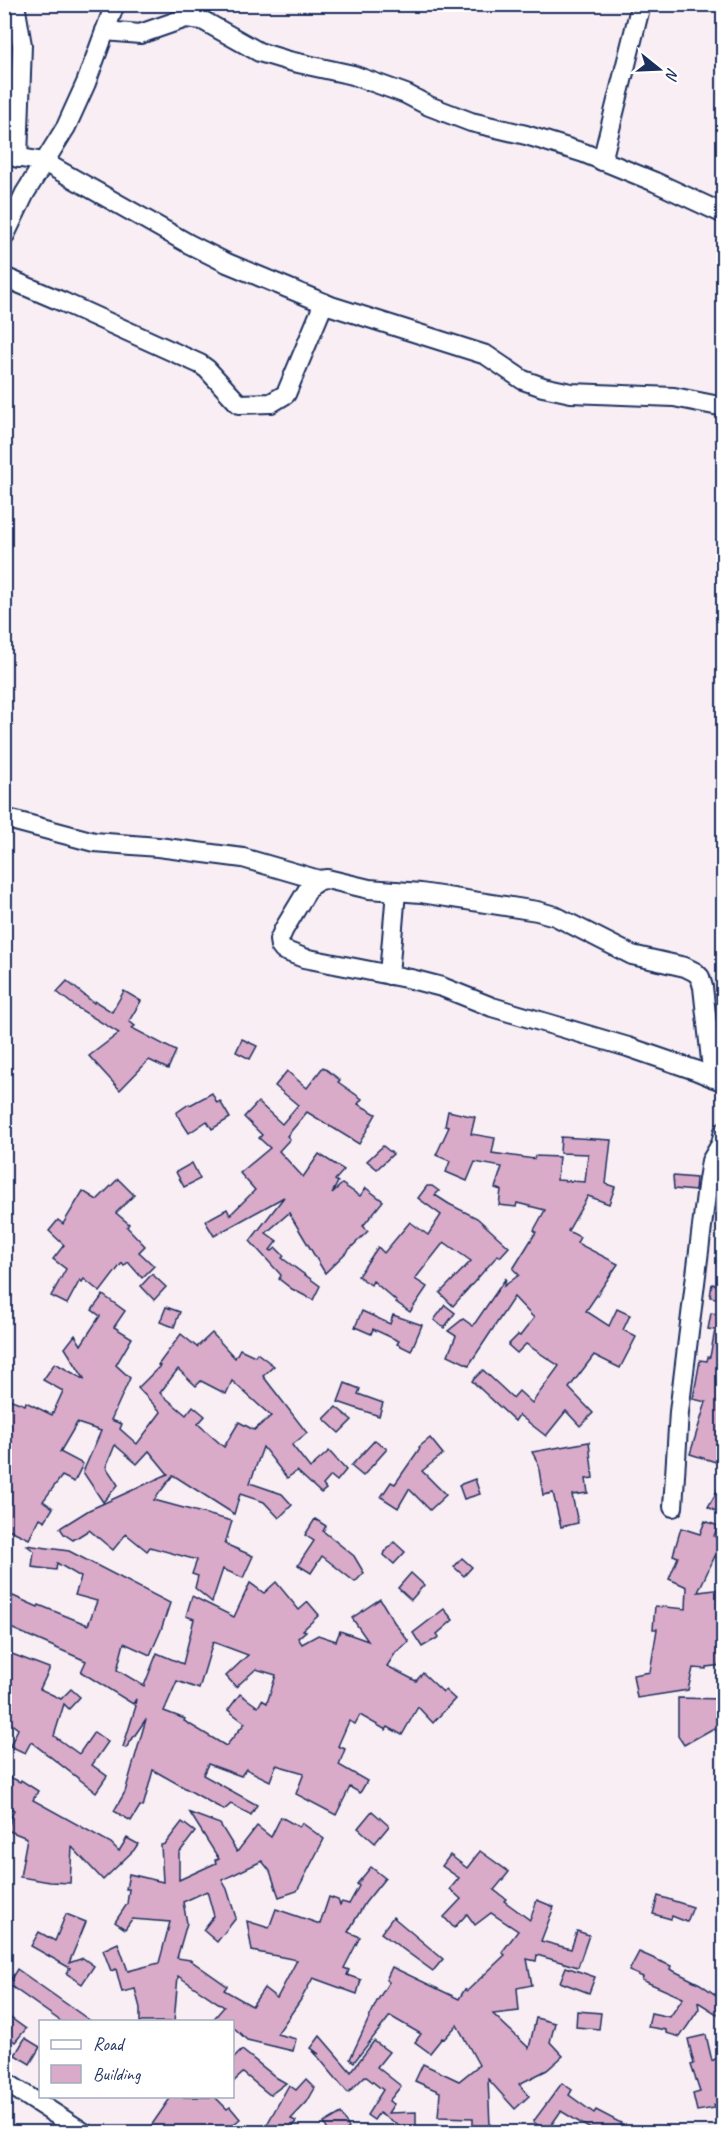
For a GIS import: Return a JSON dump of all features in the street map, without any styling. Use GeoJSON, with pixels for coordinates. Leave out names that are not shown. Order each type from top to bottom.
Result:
{"type":"FeatureCollection","features":[{"type":"Feature","properties":{"kind":"street"},"geometry":{"type":"LineString","coordinates":[[15,4],[22,45],[11,157],[44,162],[227,263],[324,303],[486,355],[523,380],[543,387],[571,393],[674,397],[723,406]]}},
{"type":"Feature","properties":{"kind":"street"},"geometry":{"type":"LineString","coordinates":[[4,237],[25,193],[66,127],[86,83],[115,4]]}},
{"type":"Feature","properties":{"kind":"street"},"geometry":{"type":"LineString","coordinates":[[602,161],[641,4]]}},
{"type":"Feature","properties":{"kind":"street"},"geometry":{"type":"LineString","coordinates":[[105,31],[140,34],[186,18],[202,20],[259,51],[288,62],[353,75],[406,94],[429,106],[471,122],[526,135],[602,161],[655,182],[723,214]]}},
{"type":"Feature","properties":{"kind":"street"},"geometry":{"type":"LineString","coordinates":[[4,277],[200,364],[239,404],[271,403],[286,394],[324,303]]}},
{"type":"Feature","properties":{"kind":"street"},"geometry":{"type":"LineString","coordinates":[[4,818],[94,842],[158,847],[243,858],[319,880],[327,879],[369,889],[422,893],[537,911],[555,916],[632,955],[685,967],[700,977],[718,1080],[628,1047],[492,1007],[442,987],[304,957],[283,950],[279,940],[284,928],[310,886],[319,880]]}},
{"type":"Feature","properties":{"kind":"street"},"geometry":{"type":"LineString","coordinates":[[388,975],[396,891]]}},
{"type":"Feature","properties":{"kind":"street"},"geometry":{"type":"LineString","coordinates":[[673,1508],[679,1413],[707,1186],[711,1161],[721,1144],[723,1131]]}},
{"type":"Feature","properties":{"kind":"street"},"geometry":{"type":"LineString","coordinates":[[4,2081],[83,2133]]}},
{"type":"Feature","properties":{"kind":"building"},"geometry":{"type":"Polygon","coordinates":[[[67,981],[94,1003],[95,1001],[112,1012],[124,991],[141,1001],[129,1021],[135,1026],[132,1028],[176,1051],[168,1069],[149,1060],[120,1090],[89,1056],[119,1033],[76,1007],[57,992],[67,981]]]}},
{"type":"Feature","properties":{"kind":"building"},"geometry":{"type":"Polygon","coordinates":[[[242,1039],[257,1046],[250,1059],[236,1052],[242,1039]]]}},
{"type":"Feature","properties":{"kind":"building"},"geometry":{"type":"Polygon","coordinates":[[[323,1067],[340,1080],[338,1082],[362,1099],[358,1104],[376,1114],[359,1144],[307,1112],[287,1136],[290,1139],[279,1151],[303,1177],[319,1154],[344,1170],[335,1180],[338,1182],[332,1193],[342,1184],[360,1196],[366,1188],[383,1201],[363,1226],[368,1231],[325,1273],[289,1213],[266,1233],[277,1241],[270,1250],[276,1248],[284,1256],[282,1258],[320,1286],[313,1300],[279,1279],[281,1275],[250,1241],[284,1197],[214,1236],[205,1221],[227,1209],[230,1215],[255,1190],[240,1173],[270,1148],[259,1138],[262,1135],[244,1117],[258,1102],[282,1124],[298,1105],[275,1086],[287,1071],[307,1088],[323,1067]]]}},
{"type":"Feature","properties":{"kind":"building"},"geometry":{"type":"Polygon","coordinates":[[[212,1093],[217,1103],[220,1101],[230,1118],[212,1129],[207,1121],[189,1133],[176,1113],[212,1093]]]}},
{"type":"Feature","properties":{"kind":"building"},"geometry":{"type":"Polygon","coordinates":[[[448,1111],[475,1117],[471,1134],[495,1138],[492,1153],[534,1159],[535,1156],[559,1157],[557,1180],[585,1182],[588,1154],[560,1153],[561,1137],[611,1140],[606,1184],[615,1187],[609,1204],[588,1196],[568,1231],[580,1237],[577,1243],[618,1264],[586,1311],[609,1326],[617,1309],[630,1315],[623,1330],[636,1337],[620,1368],[594,1355],[569,1388],[593,1413],[580,1426],[566,1411],[546,1436],[519,1415],[515,1421],[472,1381],[483,1370],[513,1398],[519,1391],[532,1403],[559,1366],[526,1344],[517,1353],[508,1345],[518,1335],[520,1336],[534,1318],[514,1297],[469,1365],[448,1355],[456,1336],[448,1331],[463,1319],[473,1326],[506,1278],[504,1286],[519,1275],[513,1269],[536,1232],[534,1230],[545,1210],[517,1203],[516,1207],[499,1205],[501,1190],[495,1188],[502,1167],[475,1162],[467,1181],[446,1172],[450,1161],[436,1155],[449,1127],[445,1126],[448,1111]]]}},
{"type":"Feature","properties":{"kind":"building"},"geometry":{"type":"Polygon","coordinates":[[[383,1146],[393,1154],[377,1169],[367,1161],[383,1146]]]}},
{"type":"Feature","properties":{"kind":"building"},"geometry":{"type":"Polygon","coordinates":[[[192,1163],[200,1179],[184,1187],[176,1172],[192,1163]]]}},
{"type":"Feature","properties":{"kind":"building"},"geometry":{"type":"Polygon","coordinates":[[[673,1176],[696,1178],[695,1191],[674,1189],[673,1176]]]}},
{"type":"Feature","properties":{"kind":"building"},"geometry":{"type":"Polygon","coordinates":[[[118,1179],[134,1195],[116,1213],[129,1224],[127,1227],[145,1246],[139,1252],[154,1266],[142,1278],[128,1262],[124,1266],[122,1263],[100,1292],[84,1279],[82,1282],[80,1280],[67,1304],[51,1296],[66,1269],[53,1259],[64,1245],[49,1231],[58,1220],[63,1224],[83,1191],[97,1200],[118,1179]]]}},
{"type":"Feature","properties":{"kind":"building"},"geometry":{"type":"Polygon","coordinates":[[[427,1186],[432,1186],[439,1191],[435,1195],[449,1204],[477,1218],[509,1247],[500,1257],[498,1255],[453,1306],[440,1293],[471,1261],[444,1242],[415,1279],[427,1287],[410,1312],[373,1281],[371,1285],[358,1276],[378,1247],[384,1253],[410,1222],[428,1235],[441,1215],[418,1198],[427,1186]]]}},
{"type":"Feature","properties":{"kind":"building"},"geometry":{"type":"Polygon","coordinates":[[[152,1274],[166,1287],[154,1300],[141,1286],[152,1274]]]}},
{"type":"Feature","properties":{"kind":"building"},"geometry":{"type":"Polygon","coordinates":[[[712,1284],[723,1286],[722,1299],[710,1297],[712,1284]]]}},
{"type":"Feature","properties":{"kind":"building"},"geometry":{"type":"Polygon","coordinates":[[[103,1295],[125,1311],[114,1327],[132,1338],[116,1365],[130,1378],[111,1420],[122,1424],[120,1429],[137,1444],[161,1412],[138,1388],[160,1366],[158,1365],[181,1334],[197,1347],[212,1333],[235,1358],[240,1349],[255,1356],[257,1353],[274,1366],[263,1376],[307,1433],[292,1445],[310,1468],[329,1451],[346,1470],[337,1481],[331,1476],[323,1485],[326,1489],[321,1493],[297,1471],[287,1478],[263,1447],[250,1483],[282,1494],[292,1505],[279,1518],[264,1502],[240,1494],[234,1514],[173,1475],[154,1500],[232,1521],[225,1544],[253,1556],[243,1578],[223,1569],[212,1602],[195,1588],[198,1576],[192,1574],[197,1560],[150,1547],[147,1551],[126,1534],[113,1550],[89,1530],[73,1540],[60,1528],[89,1510],[168,1474],[149,1451],[137,1464],[115,1445],[106,1467],[118,1485],[103,1502],[83,1472],[101,1431],[77,1423],[60,1452],[83,1464],[74,1482],[62,1476],[43,1501],[53,1508],[45,1521],[40,1518],[29,1539],[4,1527],[4,1397],[25,1405],[26,1402],[52,1415],[63,1391],[43,1380],[55,1363],[85,1380],[65,1348],[75,1335],[81,1345],[100,1316],[92,1310],[103,1295]],[[178,1369],[160,1393],[186,1415],[193,1406],[205,1416],[198,1424],[224,1447],[239,1422],[254,1430],[271,1416],[232,1381],[226,1394],[201,1381],[196,1386],[178,1369]]]}},
{"type":"Feature","properties":{"kind":"building"},"geometry":{"type":"Polygon","coordinates":[[[445,1305],[455,1313],[444,1328],[434,1320],[445,1305]]]}},
{"type":"Feature","properties":{"kind":"building"},"geometry":{"type":"Polygon","coordinates":[[[166,1307],[180,1312],[174,1327],[160,1322],[166,1307]]]}},
{"type":"Feature","properties":{"kind":"building"},"geometry":{"type":"Polygon","coordinates":[[[362,1311],[390,1324],[393,1315],[422,1325],[411,1351],[397,1344],[399,1341],[373,1329],[371,1334],[355,1327],[362,1311]]]}},
{"type":"Feature","properties":{"kind":"building"},"geometry":{"type":"Polygon","coordinates":[[[711,1313],[723,1315],[723,1448],[719,1463],[690,1454],[706,1402],[693,1399],[700,1360],[707,1361],[710,1357],[715,1330],[708,1329],[711,1313]]]}},
{"type":"Feature","properties":{"kind":"building"},"geometry":{"type":"Polygon","coordinates":[[[345,1383],[360,1389],[358,1394],[383,1403],[379,1416],[338,1402],[345,1383]]]}},
{"type":"Feature","properties":{"kind":"building"},"geometry":{"type":"Polygon","coordinates":[[[336,1407],[352,1420],[339,1433],[324,1419],[336,1407]]]}},
{"type":"Feature","properties":{"kind":"building"},"geometry":{"type":"Polygon","coordinates":[[[430,1438],[443,1454],[422,1471],[446,1495],[430,1510],[409,1489],[398,1508],[381,1497],[391,1482],[395,1484],[419,1447],[430,1438]]]}},
{"type":"Feature","properties":{"kind":"building"},"geometry":{"type":"Polygon","coordinates":[[[375,1440],[387,1449],[363,1476],[351,1466],[375,1440]]]}},
{"type":"Feature","properties":{"kind":"building"},"geometry":{"type":"Polygon","coordinates":[[[589,1442],[593,1478],[586,1479],[588,1493],[572,1495],[578,1523],[561,1527],[553,1493],[543,1495],[538,1463],[532,1452],[589,1442]]]}},
{"type":"Feature","properties":{"kind":"building"},"geometry":{"type":"Polygon","coordinates":[[[475,1479],[480,1494],[464,1499],[459,1485],[475,1479]]]}},
{"type":"Feature","properties":{"kind":"building"},"geometry":{"type":"Polygon","coordinates":[[[723,1481],[723,1506],[719,1513],[708,1507],[723,1481]]]}},
{"type":"Feature","properties":{"kind":"building"},"geometry":{"type":"Polygon","coordinates":[[[315,1519],[326,1526],[323,1531],[354,1556],[364,1573],[355,1582],[322,1556],[311,1573],[298,1565],[314,1541],[305,1535],[315,1519]]]}},
{"type":"Feature","properties":{"kind":"building"},"geometry":{"type":"Polygon","coordinates":[[[705,1521],[718,1526],[714,1536],[723,1543],[723,1561],[715,1556],[698,1592],[723,1589],[723,1665],[706,1667],[706,1669],[693,1668],[688,1690],[637,1698],[633,1675],[650,1672],[657,1629],[653,1629],[655,1606],[686,1609],[687,1587],[669,1579],[678,1557],[673,1555],[681,1528],[700,1534],[705,1521]]]}},
{"type":"Feature","properties":{"kind":"building"},"geometry":{"type":"Polygon","coordinates":[[[394,1542],[405,1552],[394,1564],[384,1555],[394,1542]]]}},
{"type":"Feature","properties":{"kind":"building"},"geometry":{"type":"Polygon","coordinates":[[[26,1545],[69,1551],[170,1603],[150,1655],[124,1643],[117,1670],[144,1686],[157,1653],[183,1664],[194,1619],[186,1616],[192,1596],[234,1617],[250,1583],[264,1593],[276,1582],[299,1610],[308,1602],[319,1615],[298,1638],[302,1644],[318,1635],[336,1641],[340,1631],[368,1641],[352,1618],[380,1599],[409,1642],[396,1652],[387,1666],[416,1681],[423,1673],[443,1692],[445,1690],[455,1699],[433,1723],[418,1707],[402,1735],[388,1727],[386,1730],[360,1715],[355,1724],[349,1721],[338,1746],[345,1749],[339,1765],[367,1781],[360,1793],[350,1787],[336,1815],[296,1794],[304,1773],[276,1765],[270,1781],[246,1769],[241,1776],[208,1764],[203,1775],[257,1805],[251,1815],[231,1804],[224,1810],[153,1770],[143,1807],[140,1806],[131,1821],[114,1811],[125,1792],[146,1719],[126,1748],[123,1747],[136,1706],[136,1699],[133,1704],[81,1672],[86,1661],[4,1625],[4,1592],[88,1625],[97,1601],[75,1595],[81,1577],[57,1563],[56,1570],[32,1567],[34,1551],[26,1545]],[[213,1642],[199,1689],[177,1681],[164,1711],[185,1719],[184,1721],[226,1746],[245,1723],[228,1710],[240,1694],[258,1707],[262,1700],[267,1703],[276,1675],[256,1669],[236,1687],[226,1676],[248,1655],[213,1642]]]}},
{"type":"Feature","properties":{"kind":"building"},"geometry":{"type":"Polygon","coordinates":[[[462,1558],[472,1567],[464,1576],[454,1567],[462,1558]]]}},
{"type":"Feature","properties":{"kind":"building"},"geometry":{"type":"Polygon","coordinates":[[[411,1573],[424,1585],[411,1600],[398,1588],[411,1573]]]}},
{"type":"Feature","properties":{"kind":"building"},"geometry":{"type":"Polygon","coordinates":[[[444,1609],[453,1620],[437,1634],[439,1637],[422,1647],[413,1633],[444,1609]]]}},
{"type":"Feature","properties":{"kind":"building"},"geometry":{"type":"Polygon","coordinates":[[[4,1651],[49,1668],[40,1689],[61,1699],[71,1689],[80,1697],[69,1709],[64,1704],[54,1736],[79,1754],[94,1732],[108,1742],[92,1765],[107,1776],[96,1792],[31,1742],[25,1753],[10,1746],[18,1729],[4,1718],[4,1651]]]}},
{"type":"Feature","properties":{"kind":"building"},"geometry":{"type":"Polygon","coordinates":[[[678,1698],[723,1699],[723,1741],[714,1728],[684,1745],[678,1736],[678,1698]]]}},
{"type":"Feature","properties":{"kind":"building"},"geometry":{"type":"Polygon","coordinates":[[[4,1774],[20,1782],[21,1780],[38,1791],[33,1800],[111,1843],[119,1851],[127,1838],[138,1844],[103,1880],[72,1847],[70,1883],[20,1877],[27,1838],[7,1830],[14,1810],[4,1805],[4,1774]]]}},
{"type":"Feature","properties":{"kind":"building"},"geometry":{"type":"Polygon","coordinates":[[[372,1811],[389,1826],[375,1843],[358,1828],[372,1811]]]}},
{"type":"Feature","properties":{"kind":"building"},"geometry":{"type":"Polygon","coordinates":[[[190,1813],[220,1824],[237,1852],[257,1826],[271,1837],[281,1817],[299,1827],[302,1823],[324,1839],[297,1891],[279,1897],[270,1871],[262,1861],[222,1880],[236,1918],[217,1942],[203,1930],[214,1916],[207,1891],[183,1902],[187,1923],[177,1958],[190,1960],[227,1986],[224,1990],[252,2006],[264,1988],[277,1998],[297,1960],[252,1951],[247,1921],[269,1928],[276,1909],[320,1924],[329,1897],[338,1900],[340,1905],[342,1902],[349,1904],[359,1886],[357,1884],[371,1867],[385,1878],[365,1903],[348,1932],[360,1937],[344,1968],[349,1970],[347,1975],[361,1980],[357,1994],[313,1978],[277,2034],[296,2039],[293,2051],[247,2040],[234,2028],[234,2020],[213,2020],[224,2007],[178,1976],[174,2020],[140,2020],[140,2008],[135,1989],[122,1992],[116,1969],[111,1971],[103,1950],[118,1943],[128,1971],[159,1963],[170,1922],[132,1919],[125,1929],[115,1922],[127,1904],[129,1889],[126,1889],[129,1874],[163,1882],[161,1845],[165,1844],[182,1822],[195,1832],[179,1853],[179,1880],[216,1863],[215,1860],[219,1859],[190,1813]]]}},
{"type":"Feature","properties":{"kind":"building"},"geometry":{"type":"Polygon","coordinates":[[[480,1851],[509,1872],[494,1890],[506,1899],[504,1901],[530,1920],[537,1900],[554,1907],[541,1941],[571,1949],[577,1931],[589,1935],[578,1967],[537,1955],[536,1961],[527,1959],[532,1985],[517,1988],[519,2011],[493,2014],[529,2048],[536,2018],[555,2023],[550,2042],[563,2056],[547,2070],[519,2084],[529,2096],[515,2109],[488,2079],[490,2126],[473,2127],[473,2118],[438,2117],[440,2092],[415,2081],[423,2064],[459,2081],[479,2065],[457,2025],[430,2053],[415,2042],[421,2034],[390,2016],[354,2062],[350,2059],[377,2001],[389,1982],[386,1980],[392,1967],[459,1999],[465,1989],[467,1991],[505,1955],[502,1952],[518,1931],[491,1913],[475,1925],[467,1914],[454,1928],[444,1917],[461,1899],[450,1889],[459,1878],[442,1866],[450,1855],[467,1868],[480,1851]]]}},
{"type":"Feature","properties":{"kind":"building"},"geometry":{"type":"Polygon","coordinates":[[[658,1896],[693,1907],[687,1922],[672,1916],[671,1919],[653,1914],[658,1896]]]}},
{"type":"Feature","properties":{"kind":"building"},"geometry":{"type":"Polygon","coordinates":[[[66,1914],[86,1922],[69,1963],[83,1958],[94,1966],[82,1984],[66,1973],[70,1968],[31,1946],[39,1932],[55,1941],[66,1914]]]}},
{"type":"Feature","properties":{"kind":"building"},"geometry":{"type":"Polygon","coordinates":[[[393,1917],[443,1959],[433,1971],[381,1933],[393,1917]]]}},
{"type":"Feature","properties":{"kind":"building"},"geometry":{"type":"Polygon","coordinates":[[[639,1952],[671,1966],[670,1969],[700,1984],[723,2000],[723,2018],[698,2002],[699,2009],[680,2037],[666,2033],[666,2030],[648,2027],[651,2013],[670,2017],[683,1998],[642,1980],[643,1977],[629,1971],[639,1952]]]}},
{"type":"Feature","properties":{"kind":"building"},"geometry":{"type":"Polygon","coordinates":[[[566,1967],[595,1977],[589,1993],[560,1982],[566,1967]]]}},
{"type":"Feature","properties":{"kind":"building"},"geometry":{"type":"Polygon","coordinates":[[[17,1969],[89,2020],[59,2020],[8,1984],[17,1969]]]}},
{"type":"Feature","properties":{"kind":"building"},"geometry":{"type":"Polygon","coordinates":[[[577,2011],[601,2013],[599,2029],[576,2027],[577,2011]]]}},
{"type":"Feature","properties":{"kind":"building"},"geometry":{"type":"Polygon","coordinates":[[[4,2013],[26,2029],[15,2042],[4,2034],[4,2013]]]}},
{"type":"Feature","properties":{"kind":"building"},"geometry":{"type":"Polygon","coordinates":[[[706,2035],[712,2061],[723,2054],[723,2102],[714,2105],[715,2108],[697,2111],[693,2094],[700,2092],[691,2065],[694,2064],[688,2039],[706,2035]]]}},
{"type":"Feature","properties":{"kind":"building"},"geometry":{"type":"Polygon","coordinates":[[[320,2036],[351,2072],[374,2041],[389,2052],[377,2067],[401,2086],[389,2101],[394,2104],[388,2113],[416,2112],[416,2126],[400,2126],[379,2113],[374,2120],[367,2115],[383,2090],[365,2076],[348,2093],[313,2051],[319,2054],[311,2048],[320,2036]]]}},
{"type":"Feature","properties":{"kind":"building"},"geometry":{"type":"Polygon","coordinates":[[[25,2038],[39,2046],[30,2064],[15,2055],[25,2038]]]}},
{"type":"Feature","properties":{"kind":"building"},"geometry":{"type":"Polygon","coordinates":[[[242,2050],[286,2083],[270,2095],[243,2073],[234,2081],[234,2058],[242,2050]]]}},
{"type":"Feature","properties":{"kind":"building"},"geometry":{"type":"Polygon","coordinates":[[[306,2079],[315,2088],[307,2102],[291,2119],[296,2121],[289,2133],[273,2133],[265,2128],[289,2085],[296,2090],[306,2079]]]}},
{"type":"Feature","properties":{"kind":"building"},"geometry":{"type":"Polygon","coordinates":[[[562,2083],[572,2090],[569,2095],[594,2113],[596,2110],[621,2123],[615,2133],[597,2133],[561,2111],[547,2131],[533,2122],[562,2083]]]}},
{"type":"Feature","properties":{"kind":"building"},"geometry":{"type":"Polygon","coordinates":[[[170,2098],[216,2098],[227,2109],[230,2107],[240,2119],[223,2133],[146,2133],[170,2098]]]}},
{"type":"Feature","properties":{"kind":"building"},"geometry":{"type":"Polygon","coordinates":[[[341,2113],[349,2128],[342,2133],[329,2133],[324,2123],[341,2113]]]}}]}
